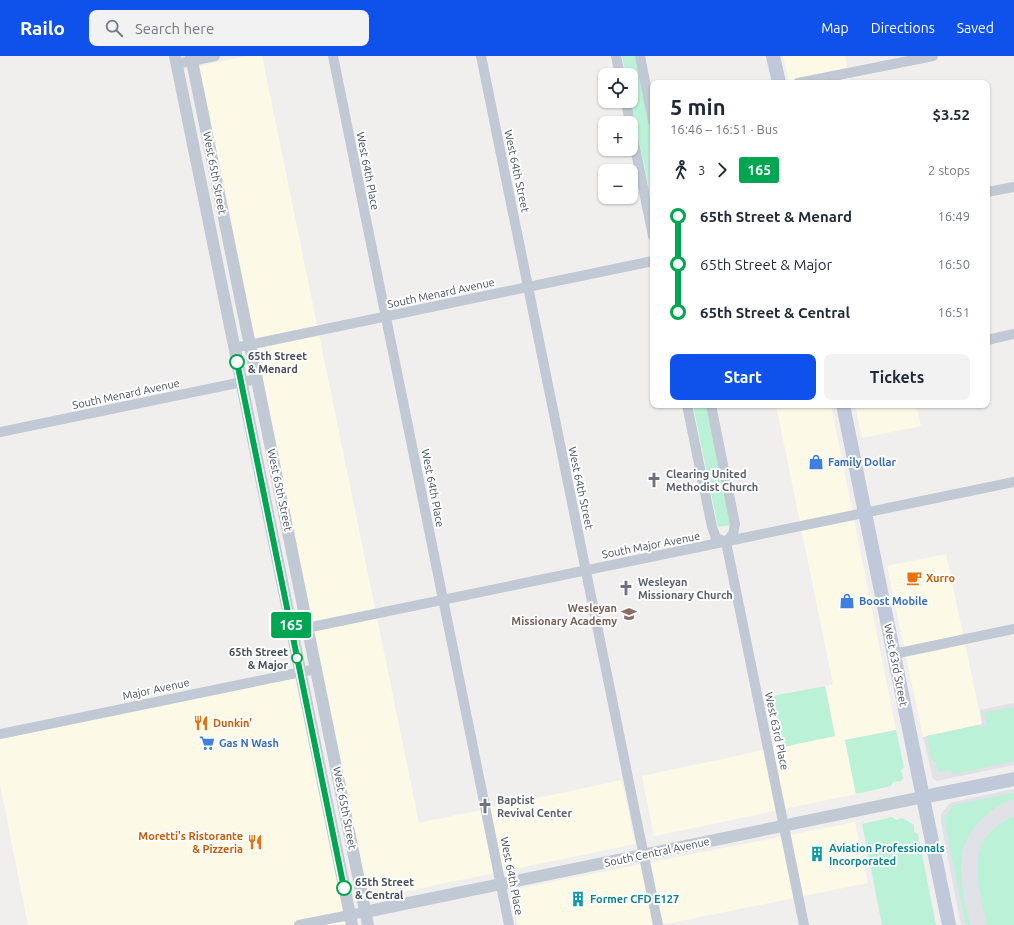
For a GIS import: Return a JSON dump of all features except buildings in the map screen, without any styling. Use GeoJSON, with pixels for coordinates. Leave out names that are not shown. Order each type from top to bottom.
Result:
{"type":"FeatureCollection","features":[{"type":"Feature","properties":{"kind":"main road"},"geometry":{"type":"LineString","coordinates":[[773,56],[778,80]]}},
{"type":"Feature","properties":{"kind":"main road","name":"West 63rd Street"},"geometry":{"type":"LineString","coordinates":[[844,408],[949,925]]}},
{"type":"Feature","properties":{"kind":"main road","name":"South Central Avenue"},"geometry":{"type":"LineString","coordinates":[[923,797],[1014,778]]}},
{"type":"Feature","properties":{"kind":"street"},"geometry":{"type":"LineString","coordinates":[[176,60],[214,56]]}},
{"type":"Feature","properties":{"kind":"street","name":"West 64th Place"},"geometry":{"type":"LineString","coordinates":[[333,56],[509,925]]}},
{"type":"Feature","properties":{"kind":"street","name":"West 64th Street"},"geometry":{"type":"LineString","coordinates":[[481,56],[658,925]]}},
{"type":"Feature","properties":{"kind":"street"},"geometry":{"type":"LineString","coordinates":[[616,56],[619,68]]}},
{"type":"Feature","properties":{"kind":"street"},"geometry":{"type":"LineString","coordinates":[[640,56],[650,107]]}},
{"type":"Feature","properties":{"kind":"street"},"geometry":{"type":"LineString","coordinates":[[813,80],[933,56]]}},
{"type":"Feature","properties":{"kind":"street","name":"West 65th Street"},"geometry":{"type":"LineString","coordinates":[[192,58],[368,925]]}},
{"type":"Feature","properties":{"kind":"street","name":"West 65th Street"},"geometry":{"type":"LineString","coordinates":[[176,60],[351,920]]}},
{"type":"Feature","properties":{"kind":"street"},"geometry":{"type":"LineString","coordinates":[[637,156],[650,221]]}},
{"type":"Feature","properties":{"kind":"street"},"geometry":{"type":"LineString","coordinates":[[990,191],[1014,187]]}},
{"type":"Feature","properties":{"kind":"street","name":"South Menard Avenue"},"geometry":{"type":"LineString","coordinates":[[234,348],[650,262]]}},
{"type":"Feature","properties":{"kind":"street"},"geometry":{"type":"LineString","coordinates":[[990,339],[1014,334]]}},
{"type":"Feature","properties":{"kind":"street","name":"South Menard Avenue"},"geometry":{"type":"LineString","coordinates":[[0,432],[257,379]]}},
{"type":"Feature","properties":{"kind":"street"},"geometry":{"type":"LineString","coordinates":[[688,408],[712,528],[716,538],[726,542],[734,534],[735,524],[712,408]]}},
{"type":"Feature","properties":{"kind":"street","name":"South Major Avenue"},"geometry":{"type":"LineString","coordinates":[[292,631],[1014,482]]}},
{"type":"Feature","properties":{"kind":"street","name":"West 63rd Place"},"geometry":{"type":"LineString","coordinates":[[726,542],[804,925]]}},
{"type":"Feature","properties":{"kind":"street"},"geometry":{"type":"LineString","coordinates":[[894,654],[1014,629]]}},
{"type":"Feature","properties":{"kind":"street","name":"Major Avenue"},"geometry":{"type":"LineString","coordinates":[[0,734],[316,669]]}},
{"type":"Feature","properties":{"kind":"street","name":"South Central Avenue"},"geometry":{"type":"LineString","coordinates":[[299,925],[351,920],[365,912],[923,797]]}},
{"type":"Feature","properties":{"kind":"shaded area"},"geometry":{"type":"Polygon","coordinates":[[[248,56],[262,56],[419,823],[622,780],[635,844],[369,899],[199,66],[248,56]]]}},
{"type":"Feature","properties":{"kind":"shaded area"},"geometry":{"type":"Polygon","coordinates":[[[783,56],[845,56],[849,80],[788,80],[783,56]]]}},
{"type":"Feature","properties":{"kind":"shaded area"},"geometry":{"type":"Polygon","coordinates":[[[777,408],[832,408],[896,730],[845,740],[856,794],[654,836],[642,776],[835,735],[825,686],[833,684],[777,408]]]}},
{"type":"Feature","properties":{"kind":"shaded area"},"geometry":{"type":"Polygon","coordinates":[[[856,408],[917,408],[921,426],[862,438],[856,408]]]}},
{"type":"Feature","properties":{"kind":"shaded area"},"geometry":{"type":"Polygon","coordinates":[[[946,554],[982,724],[923,737],[887,566],[946,554]]]}},
{"type":"Feature","properties":{"kind":"shaded area"},"geometry":{"type":"Polygon","coordinates":[[[304,675],[348,925],[28,925],[0,784],[0,739],[304,675]]]}},
{"type":"Feature","properties":{"kind":"shaded area"},"geometry":{"type":"Polygon","coordinates":[[[1014,703],[1014,765],[937,781],[933,779],[923,737],[982,724],[980,710],[1014,703]]]}},
{"type":"Feature","properties":{"kind":"shaded area"},"geometry":{"type":"Polygon","coordinates":[[[1014,789],[1014,925],[961,925],[941,823],[941,814],[949,804],[953,802],[1014,789]]]}},
{"type":"Feature","properties":{"kind":"shaded area"},"geometry":{"type":"Polygon","coordinates":[[[855,822],[868,883],[661,925],[518,925],[511,890],[855,822]]]}},
{"type":"Feature","properties":{"kind":"green space"},"geometry":{"type":"Polygon","coordinates":[[[622,56],[636,56],[650,124],[650,194],[638,135],[638,116],[634,116],[632,108],[638,108],[638,68],[625,68],[622,56]]]}},
{"type":"Feature","properties":{"kind":"green space"},"geometry":{"type":"Polygon","coordinates":[[[694,408],[708,408],[732,525],[718,527],[694,408]]]}},
{"type":"Feature","properties":{"kind":"green space"},"geometry":{"type":"Polygon","coordinates":[[[825,686],[835,736],[783,747],[773,696],[825,686]]]}},
{"type":"Feature","properties":{"kind":"green space"},"geometry":{"type":"Polygon","coordinates":[[[1014,707],[1014,761],[954,774],[949,770],[941,772],[937,770],[936,762],[931,759],[927,736],[979,725],[980,727],[987,726],[984,713],[1014,707]]]}},
{"type":"Feature","properties":{"kind":"green space"},"geometry":{"type":"Polygon","coordinates":[[[896,730],[904,767],[901,770],[903,778],[901,781],[893,782],[891,786],[856,794],[845,740],[896,730]]]}},
{"type":"Feature","properties":{"kind":"green space"},"geometry":{"type":"Polygon","coordinates":[[[1014,793],[1014,799],[994,809],[977,824],[965,842],[962,853],[961,880],[970,925],[966,925],[944,818],[954,805],[1014,793]]]}},
{"type":"Feature","properties":{"kind":"green space"},"geometry":{"type":"Polygon","coordinates":[[[1014,816],[1014,925],[987,925],[978,877],[980,849],[987,837],[998,826],[1014,816]]]}},
{"type":"Feature","properties":{"kind":"green space"},"geometry":{"type":"Polygon","coordinates":[[[892,817],[896,820],[902,818],[914,825],[914,832],[918,834],[936,925],[882,925],[862,824],[892,817]]]}},
{"type":"Feature","properties":{"kind":"bus line","name":"165"},"geometry":{"type":"LineString","coordinates":[[237,362],[344,888]]}},
{"type":"Feature","properties":{"kind":"place","name":"65th Street & Menard"},"geometry":{"type":"Point","coordinates":[237,362]}},
{"type":"Feature","properties":{"kind":"place","name":"Family Dollar"},"geometry":{"type":"Point","coordinates":[816,462]}},
{"type":"Feature","properties":{"kind":"place","name":"Clearing United Methodist Church"},"geometry":{"type":"Point","coordinates":[654,480]}},
{"type":"Feature","properties":{"kind":"place","name":"Xurro"},"geometry":{"type":"Point","coordinates":[914,578]}},
{"type":"Feature","properties":{"kind":"place","name":"Wesleyan Missionary Church"},"geometry":{"type":"Point","coordinates":[626,588]}},
{"type":"Feature","properties":{"kind":"place","name":"Boost Mobile"},"geometry":{"type":"Point","coordinates":[847,601]}},
{"type":"Feature","properties":{"kind":"place","name":"Wesleyan Missionary Academy"},"geometry":{"type":"Point","coordinates":[629,614]}},
{"type":"Feature","properties":{"kind":"place","name":"65th Street & Major"},"geometry":{"type":"Point","coordinates":[297,658]}},
{"type":"Feature","properties":{"kind":"place","name":"Dunkin'"},"geometry":{"type":"Point","coordinates":[201,723]}},
{"type":"Feature","properties":{"kind":"place","name":"Gas N Wash"},"geometry":{"type":"Point","coordinates":[207,743]}},
{"type":"Feature","properties":{"kind":"place","name":"Baptist Revival Center"},"geometry":{"type":"Point","coordinates":[485,806]}},
{"type":"Feature","properties":{"kind":"place","name":"Moretti's Ristorante & Pizzeria"},"geometry":{"type":"Point","coordinates":[255,842]}},
{"type":"Feature","properties":{"kind":"place","name":"Aviation Professionals Incorporated"},"geometry":{"type":"Point","coordinates":[817,854]}},
{"type":"Feature","properties":{"kind":"place","name":"65th Street & Central"},"geometry":{"type":"Point","coordinates":[344,888]}},
{"type":"Feature","properties":{"kind":"place","name":"Former CFD E127"},"geometry":{"type":"Point","coordinates":[578,899]}}]}
